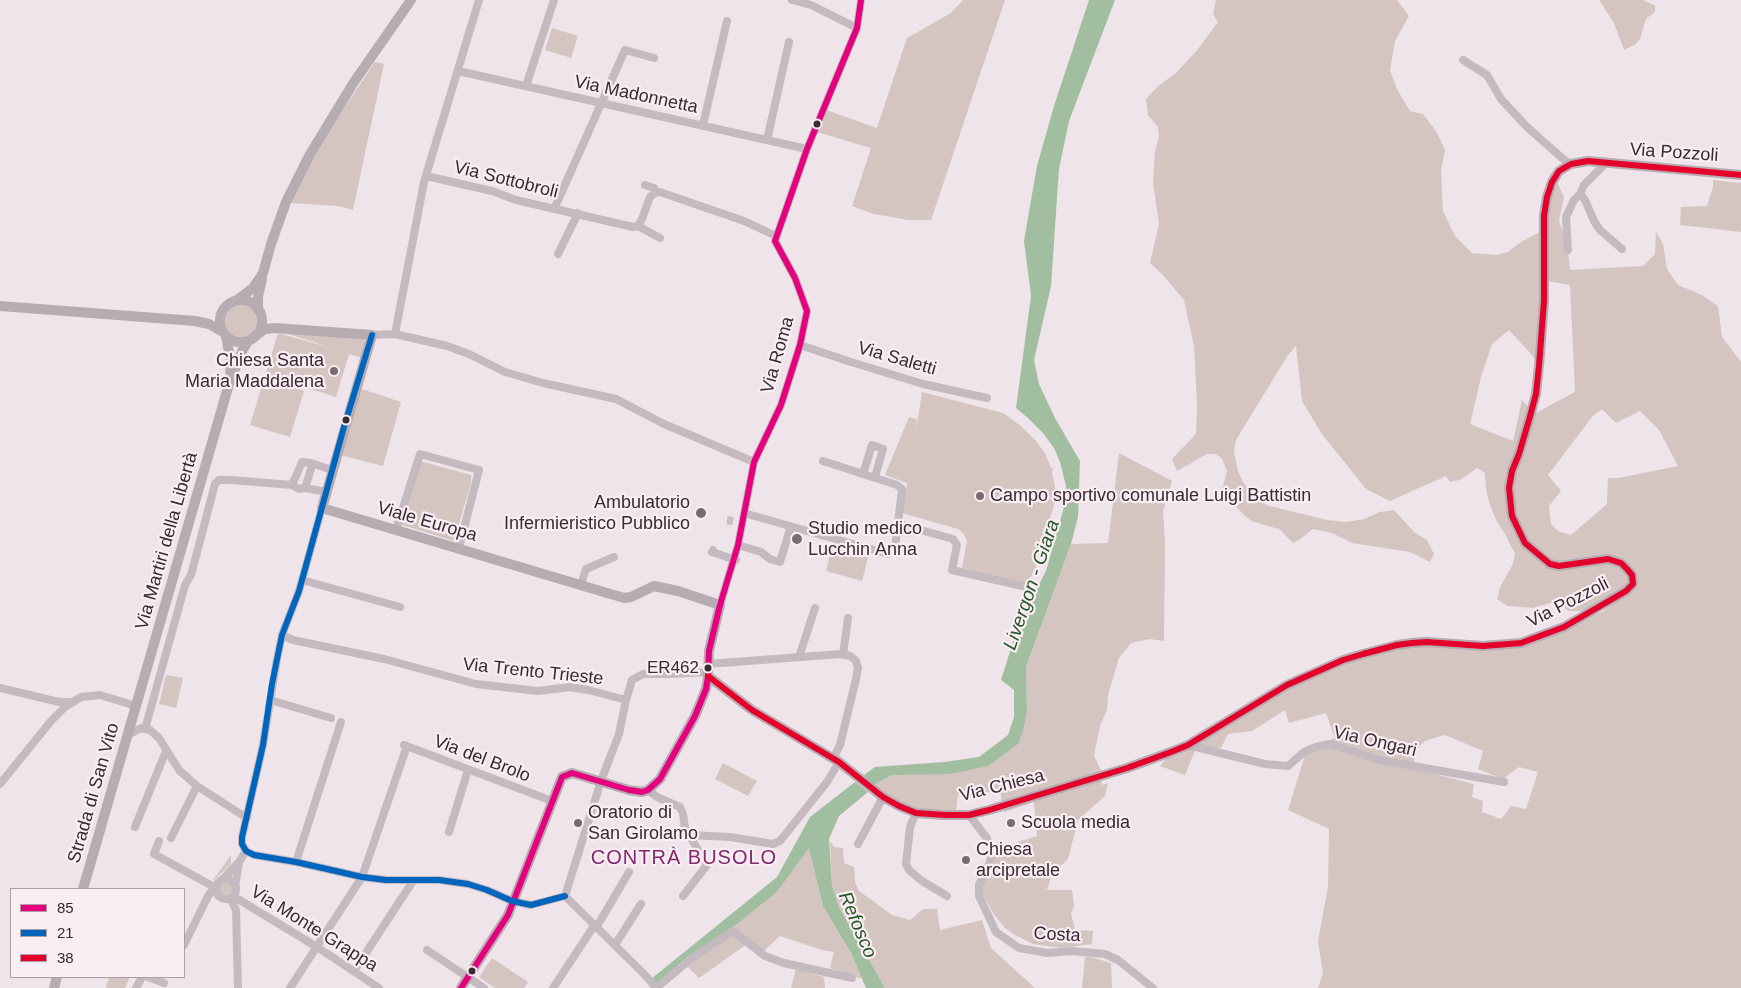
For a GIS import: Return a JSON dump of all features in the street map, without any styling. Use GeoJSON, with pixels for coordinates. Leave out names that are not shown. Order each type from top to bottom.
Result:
{"type":"FeatureCollection","features":[{"type":"Feature","properties":{"kind":"main road"},"geometry":{"type":"LineString","coordinates":[[253,338],[262,322],[258,297],[263,273],[286,202],[310,154],[354,82],[412,0]]}},
{"type":"Feature","properties":{"kind":"main road","name":"Via Pozzoli"},"geometry":{"type":"LineString","coordinates":[[1188,745],[1287,685],[1343,660],[1397,645],[1427,642],[1482,646],[1521,643],[1564,627],[1626,591],[1633,584],[1632,575],[1627,569],[1621,564],[1608,559],[1559,566],[1550,564],[1525,543],[1512,516],[1510,502],[1512,471],[1519,454],[1536,394],[1544,301],[1544,216],[1547,198],[1552,182],[1559,171],[1571,164],[1588,161],[1741,175]]}},
{"type":"Feature","properties":{"kind":"main road"},"geometry":{"type":"LineString","coordinates":[[225,334],[220,322],[222,312],[226,307],[253,288],[263,273]]}},
{"type":"Feature","properties":{"kind":"main road"},"geometry":{"type":"LineString","coordinates":[[237,300],[250,302],[259,312],[272,321],[290,329]]}},
{"type":"Feature","properties":{"kind":"main road"},"geometry":{"type":"LineString","coordinates":[[0,306],[195,321],[209,324],[237,342],[253,338],[270,328],[372,335],[322,508]]}},
{"type":"Feature","properties":{"kind":"main road"},"geometry":{"type":"LineString","coordinates":[[195,321],[222,312]]}},
{"type":"Feature","properties":{"kind":"main road","name":"Via Martiri della Libertà"},"geometry":{"type":"LineString","coordinates":[[225,334],[231,363],[229,384]]}},
{"type":"Feature","properties":{"kind":"main road","name":"Via Martiri della Libertà"},"geometry":{"type":"LineString","coordinates":[[136,706],[229,384],[243,349],[253,338]]}},
{"type":"Feature","properties":{"kind":"main road","name":"Viale Europa"},"geometry":{"type":"LineString","coordinates":[[322,508],[624,598],[632,597],[654,586],[678,591],[720,605]]}},
{"type":"Feature","properties":{"kind":"main road","name":"Via Roma"},"geometry":{"type":"LineString","coordinates":[[648,790],[660,779],[694,716],[706,688],[709,651],[720,605]]}},
{"type":"Feature","properties":{"kind":"main road","name":"Via Chiesa"},"geometry":{"type":"LineString","coordinates":[[708,671],[752,710],[836,761],[883,797],[916,813],[969,815],[989,810],[1118,770],[1188,745]]}},
{"type":"Feature","properties":{"kind":"main road","name":"Strada di San Vito"},"geometry":{"type":"LineString","coordinates":[[83,888],[136,706]]}},
{"type":"Feature","properties":{"kind":"main road"},"geometry":{"type":"LineString","coordinates":[[461,988],[500,928],[560,780],[567,774],[572,773],[629,790],[642,792],[648,790]]}},
{"type":"Feature","properties":{"kind":"street"},"geometry":{"type":"LineString","coordinates":[[395,334],[426,176],[479,0]]}},
{"type":"Feature","properties":{"kind":"street"},"geometry":{"type":"LineString","coordinates":[[526,86],[554,0]]}},
{"type":"Feature","properties":{"kind":"street"},"geometry":{"type":"LineString","coordinates":[[792,0],[811,5],[857,28]]}},
{"type":"Feature","properties":{"kind":"street"},"geometry":{"type":"LineString","coordinates":[[638,226],[650,197],[660,192],[739,220],[775,238],[807,149],[857,28],[861,0]]}},
{"type":"Feature","properties":{"kind":"street"},"geometry":{"type":"LineString","coordinates":[[703,125],[727,21]]}},
{"type":"Feature","properties":{"kind":"street"},"geometry":{"type":"LineString","coordinates":[[767,140],[789,42]]}},
{"type":"Feature","properties":{"kind":"street"},"geometry":{"type":"LineString","coordinates":[[555,207],[625,50],[654,58]]}},
{"type":"Feature","properties":{"kind":"street"},"geometry":{"type":"LineString","coordinates":[[1463,60],[1487,75],[1501,99],[1527,127],[1571,164]]}},
{"type":"Feature","properties":{"kind":"street","name":"Via Madonnetta"},"geometry":{"type":"LineString","coordinates":[[458,71],[807,149]]}},
{"type":"Feature","properties":{"kind":"street","name":"Via Pozzoli"},"geometry":{"type":"LineString","coordinates":[[1568,250],[1566,217],[1584,185],[1605,164]]}},
{"type":"Feature","properties":{"kind":"street","name":"Via Sottobroli"},"geometry":{"type":"LineString","coordinates":[[426,176],[492,191],[516,200],[555,207],[633,227],[638,226],[660,238]]}},
{"type":"Feature","properties":{"kind":"street"},"geometry":{"type":"LineString","coordinates":[[645,185],[654,188],[656,193]]}},
{"type":"Feature","properties":{"kind":"street"},"geometry":{"type":"LineString","coordinates":[[1580,194],[1600,230],[1622,249]]}},
{"type":"Feature","properties":{"kind":"street","name":"Via Sottobroli"},"geometry":{"type":"LineString","coordinates":[[558,254],[578,213]]}},
{"type":"Feature","properties":{"kind":"street","name":"Via Roma"},"geometry":{"type":"LineString","coordinates":[[720,605],[735,560],[754,462],[781,405],[800,344],[807,311],[795,278],[775,238]]}},
{"type":"Feature","properties":{"kind":"street"},"geometry":{"type":"LineString","coordinates":[[372,335],[395,334],[448,346],[505,372],[543,383],[616,399],[664,424],[754,462]]}},
{"type":"Feature","properties":{"kind":"street","name":"Via Saletti"},"geometry":{"type":"LineString","coordinates":[[800,344],[923,384],[987,398]]}},
{"type":"Feature","properties":{"kind":"street"},"geometry":{"type":"LineString","coordinates":[[863,474],[872,446],[877,447],[883,449],[874,477]]}},
{"type":"Feature","properties":{"kind":"street"},"geometry":{"type":"LineString","coordinates":[[396,530],[420,454],[479,470],[459,548]]}},
{"type":"Feature","properties":{"kind":"street"},"geometry":{"type":"LineString","coordinates":[[292,484],[302,462],[332,470]]}},
{"type":"Feature","properties":{"kind":"street"},"geometry":{"type":"LineString","coordinates":[[744,513],[888,554],[893,552],[899,524],[902,489],[897,485],[874,477],[823,462]]}},
{"type":"Feature","properties":{"kind":"street"},"geometry":{"type":"LineString","coordinates":[[305,488],[312,466],[311,463]]}},
{"type":"Feature","properties":{"kind":"street"},"geometry":{"type":"LineString","coordinates":[[145,729],[185,585],[191,575],[215,484],[219,480],[292,484],[299,489],[305,488],[327,492]]}},
{"type":"Feature","properties":{"kind":"street"},"geometry":{"type":"LineString","coordinates":[[322,508],[302,580],[282,635],[263,745],[242,837],[242,844],[246,851],[254,855],[296,862],[362,877],[439,880],[468,884],[512,901],[531,905],[565,896]]}},
{"type":"Feature","properties":{"kind":"street"},"geometry":{"type":"LineString","coordinates":[[899,524],[953,539],[957,545],[952,570],[1027,587]]}},
{"type":"Feature","properties":{"kind":"street"},"geometry":{"type":"LineString","coordinates":[[738,545],[761,552],[780,562],[791,526]]}},
{"type":"Feature","properties":{"kind":"street"},"geometry":{"type":"LineString","coordinates":[[713,550],[712,552],[735,560]]}},
{"type":"Feature","properties":{"kind":"street"},"geometry":{"type":"LineString","coordinates":[[581,584],[586,569],[614,557]]}},
{"type":"Feature","properties":{"kind":"street"},"geometry":{"type":"LineString","coordinates":[[302,580],[400,607]]}},
{"type":"Feature","properties":{"kind":"street"},"geometry":{"type":"LineString","coordinates":[[799,657],[815,608]]}},
{"type":"Feature","properties":{"kind":"street"},"geometry":{"type":"LineString","coordinates":[[690,835],[730,837],[773,844],[780,841],[827,782],[836,761],[858,668],[856,661],[850,656],[843,655],[848,618]]}},
{"type":"Feature","properties":{"kind":"street","name":"Via Trento Trieste"},"geometry":{"type":"LineString","coordinates":[[282,635],[293,640],[384,659],[476,684],[538,691],[570,687],[626,700],[632,680],[643,674],[708,671],[799,657],[843,655]]}},
{"type":"Feature","properties":{"kind":"street"},"geometry":{"type":"LineString","coordinates":[[0,688],[59,702],[73,702]]}},
{"type":"Feature","properties":{"kind":"street"},"geometry":{"type":"LineString","coordinates":[[0,784],[51,721],[81,697],[100,695],[136,706]]}},
{"type":"Feature","properties":{"kind":"street"},"geometry":{"type":"LineString","coordinates":[[270,700],[331,718]]}},
{"type":"Feature","properties":{"kind":"street"},"geometry":{"type":"LineString","coordinates":[[565,896],[601,781],[619,734],[626,700]]}},
{"type":"Feature","properties":{"kind":"street"},"geometry":{"type":"LineString","coordinates":[[296,862],[341,722]]}},
{"type":"Feature","properties":{"kind":"street"},"geometry":{"type":"LineString","coordinates":[[128,735],[141,728],[150,730],[160,738],[179,770],[197,786],[247,818]]}},
{"type":"Feature","properties":{"kind":"street","name":"Via Ongari"},"geometry":{"type":"LineString","coordinates":[[1188,745],[1266,764],[1288,766],[1304,752],[1330,744],[1379,760],[1504,782]]}},
{"type":"Feature","properties":{"kind":"street","name":"Via del Brolo"},"geometry":{"type":"LineString","coordinates":[[362,877],[405,745],[552,801]]}},
{"type":"Feature","properties":{"kind":"street"},"geometry":{"type":"LineString","coordinates":[[135,827],[166,751]]}},
{"type":"Feature","properties":{"kind":"street"},"geometry":{"type":"LineString","coordinates":[[449,832],[468,770]]}},
{"type":"Feature","properties":{"kind":"street"},"geometry":{"type":"LineString","coordinates":[[171,838],[197,786]]}},
{"type":"Feature","properties":{"kind":"street"},"geometry":{"type":"LineString","coordinates":[[648,790],[657,797],[680,807],[685,828],[707,865],[683,896]]}},
{"type":"Feature","properties":{"kind":"street"},"geometry":{"type":"LineString","coordinates":[[858,844],[883,797]]}},
{"type":"Feature","properties":{"kind":"street"},"geometry":{"type":"LineString","coordinates":[[916,813],[910,827],[906,864],[909,870],[922,881],[948,896]]}},
{"type":"Feature","properties":{"kind":"street","name":"Costa"},"geometry":{"type":"LineString","coordinates":[[969,815],[979,826],[993,850],[979,886],[979,896],[996,932],[1019,948],[1047,953],[1072,951],[1105,954],[1118,960],[1153,988]]}},
{"type":"Feature","properties":{"kind":"street"},"geometry":{"type":"LineString","coordinates":[[160,842],[154,854],[217,892],[224,899],[232,897]]}},
{"type":"Feature","properties":{"kind":"street"},"geometry":{"type":"LineString","coordinates":[[217,892],[217,885],[239,862],[246,851]]}},
{"type":"Feature","properties":{"kind":"street"},"geometry":{"type":"LineString","coordinates":[[238,988],[236,910],[232,897],[236,887],[239,862]]}},
{"type":"Feature","properties":{"kind":"street"},"geometry":{"type":"LineString","coordinates":[[553,988],[595,927],[629,872]]}},
{"type":"Feature","properties":{"kind":"street"},"geometry":{"type":"LineString","coordinates":[[290,988],[362,877]]}},
{"type":"Feature","properties":{"kind":"street"},"geometry":{"type":"LineString","coordinates":[[222,880],[229,880],[236,887]]}},
{"type":"Feature","properties":{"kind":"street"},"geometry":{"type":"LineString","coordinates":[[354,971],[413,880]]}},
{"type":"Feature","properties":{"kind":"street"},"geometry":{"type":"LineString","coordinates":[[185,943],[211,892],[217,892]]}},
{"type":"Feature","properties":{"kind":"street"},"geometry":{"type":"LineString","coordinates":[[565,896],[656,988],[692,958],[733,931],[765,956],[784,963],[852,978]]}},
{"type":"Feature","properties":{"kind":"street","name":"Via Monte Grappa"},"geometry":{"type":"LineString","coordinates":[[232,897],[317,947],[379,988]]}},
{"type":"Feature","properties":{"kind":"street"},"geometry":{"type":"LineString","coordinates":[[615,945],[641,904]]}},
{"type":"Feature","properties":{"kind":"street"},"geometry":{"type":"LineString","coordinates":[[428,950],[484,988]]}},
{"type":"Feature","properties":{"kind":"street"},"geometry":{"type":"LineString","coordinates":[[151,978],[164,983]]}},
{"type":"Feature","properties":{"kind":"shaded area"},"geometry":{"type":"Polygon","coordinates":[[[963,0],[1005,0],[931,220],[908,220],[874,214],[852,206],[871,148],[817,132],[826,110],[877,128],[907,38],[951,13],[963,0]]]}},
{"type":"Feature","properties":{"kind":"shaded area"},"geometry":{"type":"Polygon","coordinates":[[[1089,0],[1115,0],[1069,121],[1059,169],[1051,286],[1034,360],[1039,384],[1055,418],[1080,461],[1078,517],[1071,544],[1026,667],[1027,711],[1023,731],[1018,744],[988,766],[951,774],[892,775],[874,785],[864,775],[875,767],[944,762],[979,757],[1008,735],[1014,717],[1014,690],[1001,680],[1026,601],[1032,598],[1046,571],[1064,507],[1066,486],[1060,462],[1054,448],[1043,433],[1016,408],[1031,296],[1024,241],[1037,166],[1054,106],[1089,0]]]}},
{"type":"Feature","properties":{"kind":"shaded area"},"geometry":{"type":"Polygon","coordinates":[[[1216,0],[1397,0],[1409,16],[1395,41],[1390,70],[1397,89],[1410,111],[1423,114],[1436,131],[1445,150],[1441,171],[1443,211],[1455,236],[1472,253],[1497,255],[1508,252],[1521,242],[1540,232],[1556,180],[1564,197],[1559,221],[1567,243],[1570,270],[1643,266],[1655,254],[1656,231],[1663,244],[1667,269],[1678,285],[1702,295],[1718,306],[1722,337],[1741,362],[1741,988],[1318,988],[1323,973],[1318,941],[1328,887],[1329,829],[1288,810],[1307,749],[1335,738],[1326,713],[1289,723],[1285,710],[1252,731],[1228,734],[1221,748],[1196,748],[1185,775],[1160,766],[1171,753],[1257,701],[1384,647],[1532,643],[1604,611],[1625,593],[1586,610],[1579,611],[1568,611],[1557,601],[1533,608],[1507,606],[1497,599],[1500,587],[1513,564],[1515,554],[1490,505],[1485,473],[1477,468],[1460,480],[1450,482],[1446,476],[1390,501],[1366,489],[1322,434],[1302,401],[1296,346],[1288,355],[1236,440],[1234,452],[1238,471],[1243,482],[1254,496],[1266,505],[1327,520],[1347,522],[1364,519],[1380,512],[1394,510],[1414,532],[1427,540],[1434,554],[1430,562],[1410,552],[1352,543],[1332,533],[1313,529],[1293,543],[1279,529],[1254,522],[1246,517],[1227,497],[1222,489],[1227,471],[1222,459],[1216,454],[1207,454],[1177,471],[1172,459],[1196,434],[1197,404],[1194,346],[1184,300],[1150,263],[1159,224],[1153,183],[1155,152],[1159,137],[1158,127],[1148,115],[1146,99],[1157,87],[1176,73],[1198,49],[1218,22],[1213,14],[1216,0]],[[1547,281],[1541,365],[1509,330],[1492,344],[1481,377],[1470,424],[1513,441],[1522,400],[1534,414],[1575,392],[1570,285],[1547,281]],[[1602,409],[1592,417],[1548,475],[1561,491],[1549,506],[1551,524],[1558,531],[1571,535],[1607,504],[1608,478],[1619,478],[1678,466],[1659,430],[1640,411],[1616,423],[1602,409]],[[1445,735],[1427,740],[1414,750],[1415,769],[1474,784],[1472,797],[1483,801],[1482,812],[1501,819],[1511,806],[1526,809],[1538,772],[1519,767],[1503,779],[1478,769],[1483,751],[1445,735]]]}},
{"type":"Feature","properties":{"kind":"shaded area"},"geometry":{"type":"Polygon","coordinates":[[[1599,0],[1643,0],[1655,6],[1655,12],[1646,19],[1640,39],[1636,44],[1624,50],[1614,23],[1599,0]]]}},
{"type":"Feature","properties":{"kind":"shaded area"},"geometry":{"type":"Polygon","coordinates":[[[552,28],[578,36],[571,58],[545,50],[552,28]]]}},
{"type":"Feature","properties":{"kind":"shaded area"},"geometry":{"type":"Polygon","coordinates":[[[375,62],[384,64],[353,210],[338,206],[290,203],[311,157],[375,62]]]}},
{"type":"Feature","properties":{"kind":"shaded area"},"geometry":{"type":"Polygon","coordinates":[[[1713,180],[1741,183],[1741,232],[1680,225],[1681,207],[1707,206],[1713,187],[1713,180]]]}},
{"type":"Feature","properties":{"kind":"shaded area"},"geometry":{"type":"Polygon","coordinates":[[[241,305],[252,310],[257,321],[252,332],[241,337],[230,332],[225,321],[230,310],[241,305]]]}},
{"type":"Feature","properties":{"kind":"shaded area"},"geometry":{"type":"Polygon","coordinates":[[[280,331],[363,337],[366,345],[362,358],[349,354],[336,397],[300,386],[299,389],[304,391],[290,437],[250,425],[278,333],[331,348],[280,331]]]}},
{"type":"Feature","properties":{"kind":"shaded area"},"geometry":{"type":"Polygon","coordinates":[[[359,388],[401,402],[383,466],[340,455],[359,388]]]}},
{"type":"Feature","properties":{"kind":"shaded area","name":"Campo sportivo comunale Luigi Battistin"},"geometry":{"type":"Polygon","coordinates":[[[922,392],[1003,413],[1021,426],[1045,453],[1051,468],[1053,468],[1054,505],[1036,567],[1027,584],[962,568],[967,541],[964,534],[958,529],[902,513],[907,483],[885,475],[909,417],[917,419],[916,431],[922,392]]]}},
{"type":"Feature","properties":{"kind":"shaded area"},"geometry":{"type":"Polygon","coordinates":[[[1119,453],[1172,481],[1163,511],[1165,542],[1164,641],[1150,639],[1131,643],[1119,658],[1108,695],[1107,710],[1100,726],[1094,756],[1102,772],[1100,773],[1102,785],[1108,783],[1105,796],[1078,820],[1068,859],[1052,874],[1047,890],[1072,890],[1074,906],[1071,914],[1075,930],[1093,931],[1092,944],[1061,948],[1033,944],[1004,927],[993,913],[983,895],[982,886],[994,849],[1037,836],[1034,802],[1004,812],[1000,791],[958,795],[956,812],[932,814],[893,799],[874,785],[892,775],[988,766],[1027,711],[1026,667],[1071,544],[1108,543],[1119,453]]]}},
{"type":"Feature","properties":{"kind":"shaded area"},"geometry":{"type":"Polygon","coordinates":[[[420,461],[471,475],[471,483],[454,541],[402,525],[420,461]]]}},
{"type":"Feature","properties":{"kind":"shaded area"},"geometry":{"type":"Polygon","coordinates":[[[832,545],[869,554],[862,581],[826,571],[832,545]]]}},
{"type":"Feature","properties":{"kind":"shaded area"},"geometry":{"type":"Polygon","coordinates":[[[166,675],[183,678],[176,708],[159,704],[166,675]]]}},
{"type":"Feature","properties":{"kind":"shaded area"},"geometry":{"type":"Polygon","coordinates":[[[723,763],[757,781],[748,796],[715,779],[723,763]]]}},
{"type":"Feature","properties":{"kind":"shaded area"},"geometry":{"type":"Polygon","coordinates":[[[855,782],[868,792],[839,816],[829,839],[832,885],[839,907],[885,988],[866,988],[851,953],[823,906],[809,848],[777,892],[660,986],[651,979],[777,877],[810,817],[855,782]]]}},
{"type":"Feature","properties":{"kind":"shaded area"},"geometry":{"type":"Polygon","coordinates":[[[830,841],[834,847],[843,848],[844,863],[854,867],[855,882],[859,891],[892,915],[910,920],[923,909],[937,909],[940,930],[982,920],[991,948],[1035,988],[885,988],[839,907],[832,885],[830,841]]]}},
{"type":"Feature","properties":{"kind":"shaded area"},"geometry":{"type":"Polygon","coordinates":[[[809,847],[823,906],[851,953],[862,979],[830,968],[834,952],[780,936],[764,951],[750,942],[699,978],[686,965],[777,892],[809,847]]]}},
{"type":"Feature","properties":{"kind":"shaded area"},"geometry":{"type":"Polygon","coordinates":[[[231,855],[231,864],[213,881],[213,880],[231,855]]]}},
{"type":"Feature","properties":{"kind":"shaded area"},"geometry":{"type":"Polygon","coordinates":[[[226,883],[232,889],[226,895],[220,889],[226,883]]]}},
{"type":"Feature","properties":{"kind":"shaded area"},"geometry":{"type":"Polygon","coordinates":[[[1085,957],[1111,963],[1112,988],[1082,988],[1085,957]]]}},
{"type":"Feature","properties":{"kind":"shaded area"},"geometry":{"type":"Polygon","coordinates":[[[492,958],[528,982],[524,988],[495,988],[479,977],[492,958]]]}},
{"type":"Feature","properties":{"kind":"shaded area"},"geometry":{"type":"Polygon","coordinates":[[[796,969],[824,977],[825,988],[791,988],[796,969]]]}},
{"type":"Feature","properties":{"kind":"shaded area"},"geometry":{"type":"Polygon","coordinates":[[[109,978],[130,978],[125,988],[106,988],[109,978]]]}},
{"type":"Feature","properties":{"kind":"tunnel"},"geometry":{"type":"LineString","coordinates":[[727,520],[733,521]]}},
{"type":"Feature","properties":{"kind":"transit line","name":"85"},"geometry":{"type":"LineString","coordinates":[[461,988],[508,915],[562,777],[572,773],[629,790],[642,792],[648,790],[660,779],[695,716],[706,689],[709,651],[720,605],[738,545],[754,462],[781,405],[800,345],[807,311],[795,278],[775,241],[807,149],[857,28],[861,0]]}},
{"type":"Feature","properties":{"kind":"transit line","name":"38"},"geometry":{"type":"LineString","coordinates":[[708,676],[752,710],[839,762],[883,797],[899,806],[916,813],[969,815],[1127,768],[1188,745],[1287,685],[1343,660],[1397,645],[1412,643],[1427,642],[1483,646],[1521,643],[1564,627],[1626,591],[1633,584],[1632,575],[1621,563],[1608,559],[1559,566],[1550,564],[1525,543],[1512,516],[1509,488],[1512,471],[1519,454],[1536,394],[1544,301],[1544,216],[1552,182],[1559,171],[1571,164],[1588,161],[1741,175]]}},
{"type":"Feature","properties":{"kind":"transit line","name":"21"},"geometry":{"type":"LineString","coordinates":[[372,335],[344,427],[299,591],[282,635],[272,684],[263,745],[242,844],[246,851],[254,855],[296,862],[362,877],[386,880],[439,880],[468,884],[512,901],[531,905],[565,896]]}},
{"type":"Feature","properties":{"kind":"place","name":"Chiesa Santa Maria Maddalena"},"geometry":{"type":"Point","coordinates":[334,371]}},
{"type":"Feature","properties":{"kind":"place","name":"Campo sportivo comunale Luigi Battistin"},"geometry":{"type":"Point","coordinates":[980,496]}},
{"type":"Feature","properties":{"kind":"place","name":"Ambulatorio Infermieristico Pubblico"},"geometry":{"type":"Point","coordinates":[701,513]}},
{"type":"Feature","properties":{"kind":"place","name":"Studio medico Lucchin Anna"},"geometry":{"type":"Point","coordinates":[797,539]}},
{"type":"Feature","properties":{"kind":"place","name":"ER462"},"geometry":{"type":"Point","coordinates":[708,668]}},
{"type":"Feature","properties":{"kind":"place","name":"Oratorio di San Girolamo"},"geometry":{"type":"Point","coordinates":[578,823]}},
{"type":"Feature","properties":{"kind":"place","name":"Scuola media"},"geometry":{"type":"Point","coordinates":[1011,823]}},
{"type":"Feature","properties":{"kind":"place","name":"Chiesa arcipretale"},"geometry":{"type":"Point","coordinates":[966,860]}},
{"type":"Feature","properties":{"kind":"district","name":"CONTRÀ BUSOLO"},"geometry":{"type":"Point","coordinates":[684,858]}},
{"type":"Feature","properties":{"kind":"water label","name":"Livergon - Giara"},"geometry":{"type":"Point","coordinates":[1032,585]}},
{"type":"Feature","properties":{"kind":"water label","name":"Refosco"},"geometry":{"type":"Point","coordinates":[857,925]}}]}
